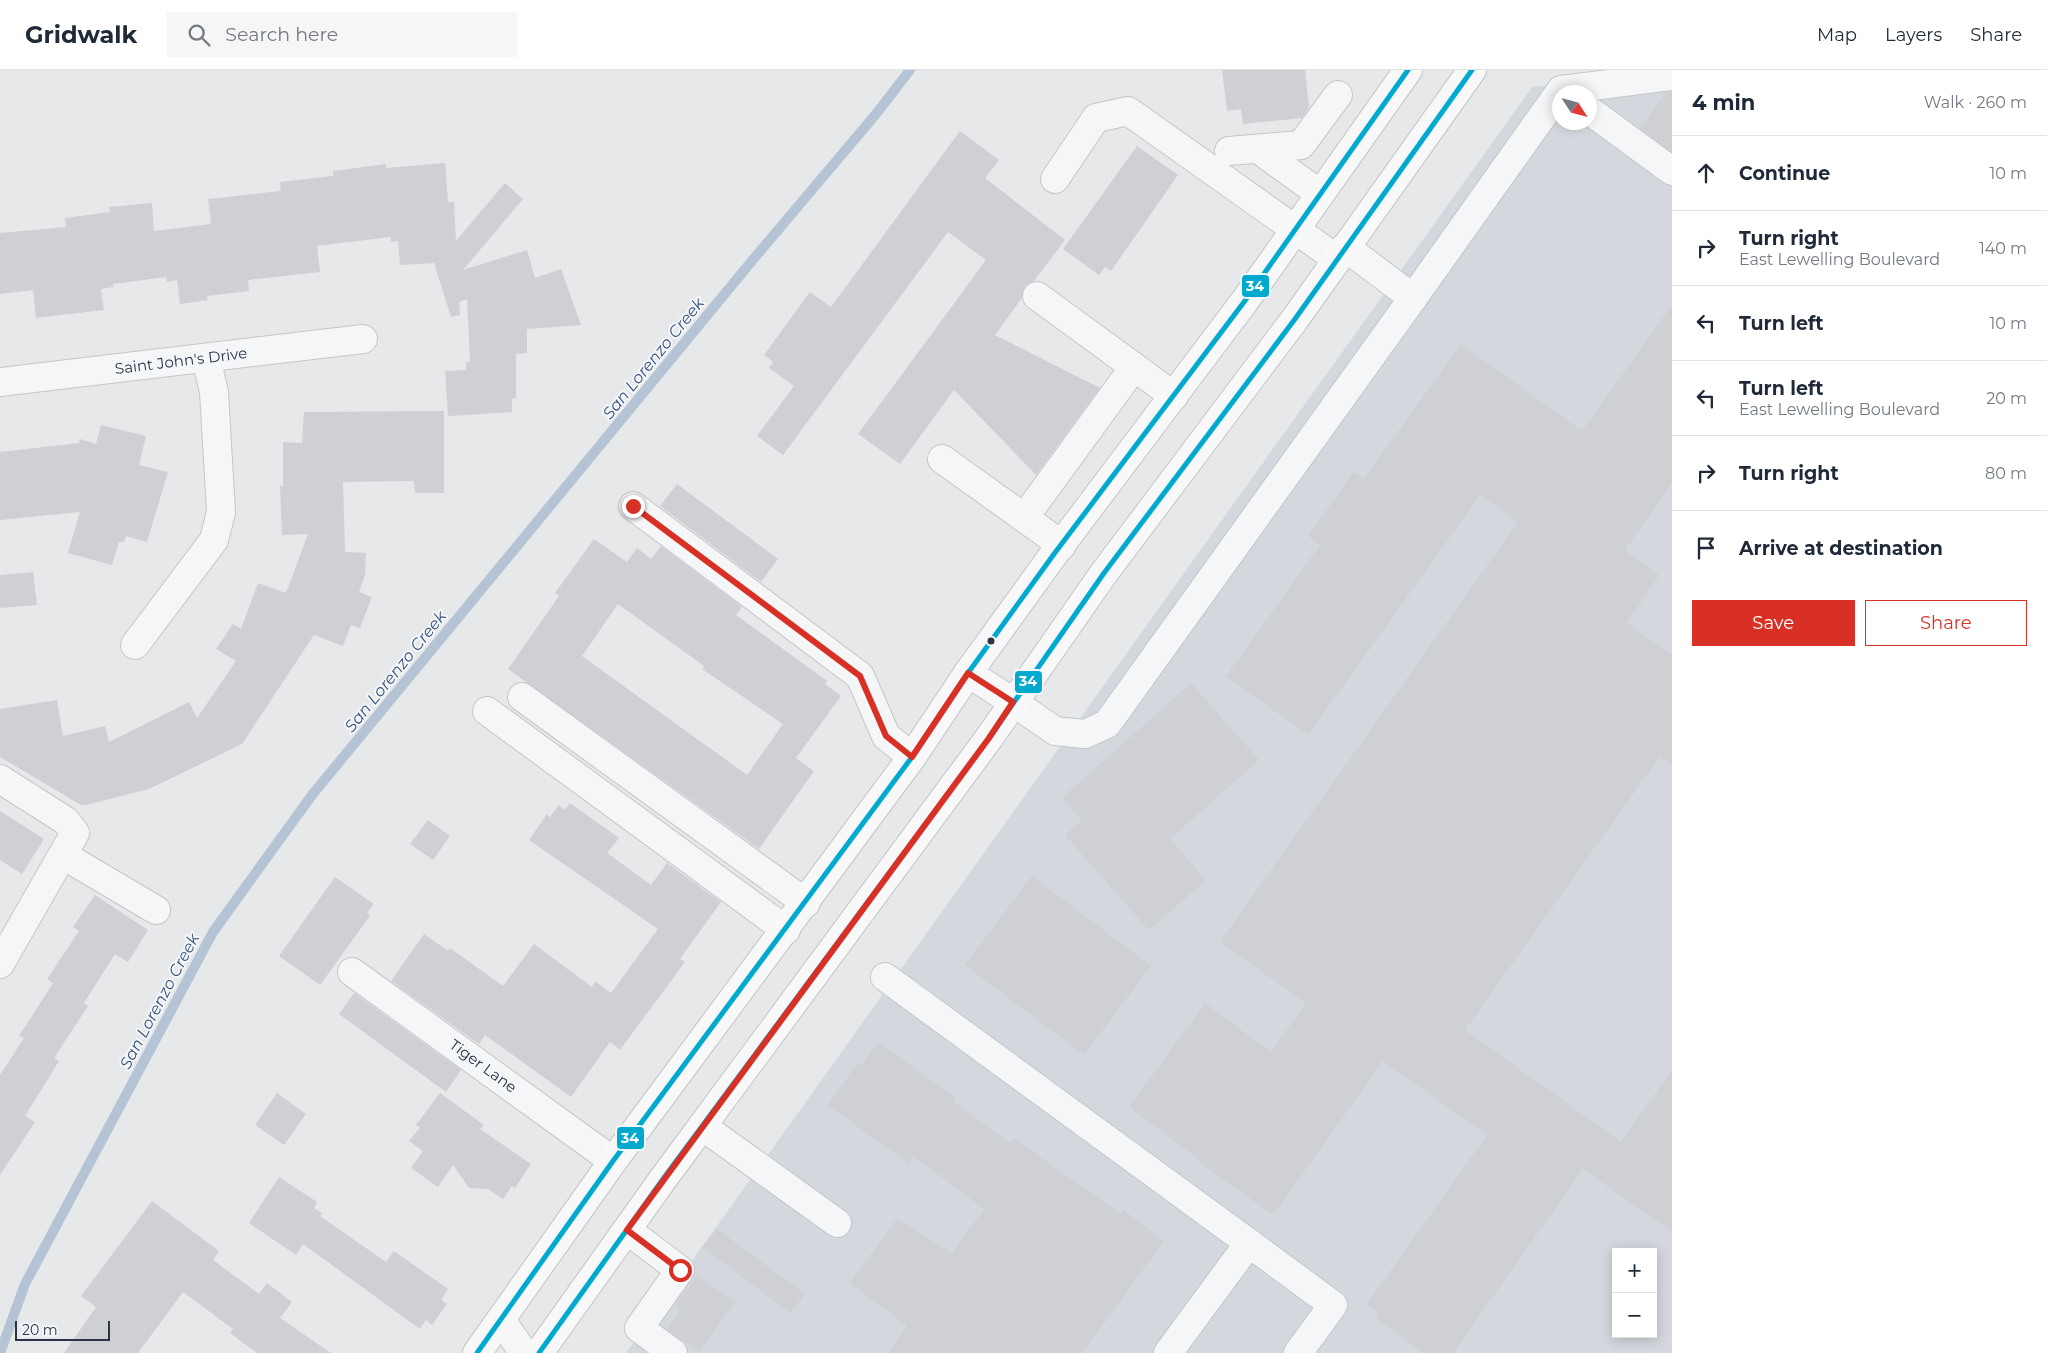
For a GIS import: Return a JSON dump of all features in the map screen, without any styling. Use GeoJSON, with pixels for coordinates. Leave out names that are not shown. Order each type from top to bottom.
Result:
{"type":"FeatureCollection","features":[{"type":"Feature","properties":{"kind":"main road"},"geometry":{"type":"LineString","coordinates":[[539,1353],[702,1126],[989,738],[1104,573],[1295,319],[1472,70]]}},
{"type":"Feature","properties":{"kind":"main road"},"geometry":{"type":"LineString","coordinates":[[477,1353],[613,1161],[806,903],[912,757],[968,673],[1244,302],[1402,79]]}},
{"type":"Feature","properties":{"kind":"main road"},"geometry":{"type":"LineString","coordinates":[[968,673],[1013,702]]}},
{"type":"Feature","properties":{"kind":"street"},"geometry":{"type":"LineString","coordinates":[[1597,87],[1669,79]]}},
{"type":"Feature","properties":{"kind":"street"},"geometry":{"type":"LineString","coordinates":[[1230,151],[1302,145],[1338,95]]}},
{"type":"Feature","properties":{"kind":"street"},"geometry":{"type":"LineString","coordinates":[[1013,702],[1055,731],[1085,734],[1107,724],[1552,105]]}},
{"type":"Feature","properties":{"kind":"street"},"geometry":{"type":"LineString","coordinates":[[1055,179],[1096,118],[1128,111],[1294,230],[1341,253],[1413,298]]}},
{"type":"Feature","properties":{"kind":"street"},"geometry":{"type":"LineString","coordinates":[[1597,116],[1672,171]]}},
{"type":"Feature","properties":{"kind":"street"},"geometry":{"type":"LineString","coordinates":[[1258,149],[1320,194]]}},
{"type":"Feature","properties":{"kind":"street"},"geometry":{"type":"LineString","coordinates":[[1036,296],[1174,396]]}},
{"type":"Feature","properties":{"kind":"street","name":"Saint John's Drive"},"geometry":{"type":"LineString","coordinates":[[0,382],[363,339]]}},
{"type":"Feature","properties":{"kind":"street"},"geometry":{"type":"LineString","coordinates":[[135,645],[214,540],[221,512],[214,392],[206,358]]}},
{"type":"Feature","properties":{"kind":"street"},"geometry":{"type":"LineString","coordinates":[[1024,518],[1134,367]]}},
{"type":"Feature","properties":{"kind":"street"},"geometry":{"type":"LineString","coordinates":[[942,459],[1062,545]]}},
{"type":"Feature","properties":{"kind":"street"},"geometry":{"type":"LineString","coordinates":[[633,506],[860,676],[886,736],[912,757]]}},
{"type":"Feature","properties":{"kind":"street"},"geometry":{"type":"LineString","coordinates":[[522,696],[806,903]]}},
{"type":"Feature","properties":{"kind":"street"},"geometry":{"type":"LineString","coordinates":[[487,711],[786,930]]}},
{"type":"Feature","properties":{"kind":"street"},"geometry":{"type":"LineString","coordinates":[[0,778],[66,821],[75,834],[0,964]]}},
{"type":"Feature","properties":{"kind":"street"},"geometry":{"type":"LineString","coordinates":[[63,855],[156,910]]}},
{"type":"Feature","properties":{"kind":"street","name":"Tiger Lane"},"geometry":{"type":"LineString","coordinates":[[352,972],[613,1161]]}},
{"type":"Feature","properties":{"kind":"street"},"geometry":{"type":"LineString","coordinates":[[885,977],[1333,1305],[1298,1353]]}},
{"type":"Feature","properties":{"kind":"street"},"geometry":{"type":"LineString","coordinates":[[702,1126],[837,1223]]}},
{"type":"Feature","properties":{"kind":"street"},"geometry":{"type":"LineString","coordinates":[[627,1230],[680,1270],[639,1328],[673,1353]]}},
{"type":"Feature","properties":{"kind":"street"},"geometry":{"type":"LineString","coordinates":[[1168,1353],[1249,1243]]}},
{"type":"Feature","properties":{"kind":"street"},"geometry":{"type":"LineString","coordinates":[[501,1320],[524,1353]]}},
{"type":"Feature","properties":{"kind":"shaded area"},"geometry":{"type":"Polygon","coordinates":[[[1672,70],[1672,1353],[626,1353],[1532,87],[1672,70]]]}},
{"type":"Feature","properties":{"kind":"building"},"geometry":{"type":"Polygon","coordinates":[[[1222,70],[1305,70],[1309,107],[1302,118],[1243,124],[1241,109],[1227,111],[1222,70]]]}},
{"type":"Feature","properties":{"kind":"building"},"geometry":{"type":"Polygon","coordinates":[[[1672,92],[1672,152],[1640,128],[1666,93],[1672,92]]]}},
{"type":"Feature","properties":{"kind":"building"},"geometry":{"type":"Polygon","coordinates":[[[960,131],[999,160],[985,178],[1065,240],[1034,281],[1025,286],[1022,298],[995,335],[1100,388],[1036,475],[954,390],[900,464],[858,434],[986,260],[948,232],[783,455],[757,436],[794,386],[769,368],[773,362],[764,355],[810,292],[831,307],[960,131]]]}},
{"type":"Feature","properties":{"kind":"building"},"geometry":{"type":"Polygon","coordinates":[[[1137,146],[1178,175],[1111,271],[1105,267],[1099,275],[1063,249],[1137,146]]]}},
{"type":"Feature","properties":{"kind":"building"},"geometry":{"type":"Polygon","coordinates":[[[445,163],[448,202],[454,202],[456,241],[505,183],[523,199],[463,270],[527,250],[535,278],[561,269],[581,325],[527,329],[527,353],[516,354],[516,398],[512,399],[512,412],[448,416],[445,371],[466,370],[466,362],[470,362],[467,299],[459,302],[460,315],[451,317],[434,263],[400,265],[398,241],[391,242],[391,237],[317,246],[320,272],[248,280],[249,291],[207,296],[208,300],[180,304],[177,280],[167,282],[166,277],[113,284],[113,287],[101,289],[104,310],[36,318],[33,290],[0,294],[0,233],[66,227],[65,218],[110,212],[109,207],[152,203],[154,231],[211,224],[208,199],[281,191],[280,182],[333,176],[333,171],[386,164],[386,168],[445,163]]]}},
{"type":"Feature","properties":{"kind":"building"},"geometry":{"type":"Polygon","coordinates":[[[1672,305],[1672,483],[1625,550],[1659,575],[1627,623],[1672,655],[1672,765],[1660,756],[1465,1030],[1621,1142],[1672,1070],[1672,1232],[1583,1169],[1453,1353],[1424,1353],[1375,1318],[1379,1313],[1367,1304],[1487,1135],[1383,1061],[1273,1215],[1195,1159],[1196,1157],[1129,1107],[1205,1003],[1271,1052],[1306,1003],[1220,942],[1518,522],[1480,495],[1308,735],[1226,676],[1320,545],[1308,536],[1354,472],[1364,479],[1461,344],[1582,431],[1672,305]]]}},
{"type":"Feature","properties":{"kind":"building"},"geometry":{"type":"Polygon","coordinates":[[[444,411],[444,493],[415,493],[414,481],[343,482],[345,552],[366,553],[365,575],[359,592],[372,597],[360,628],[351,625],[343,646],[314,635],[242,744],[149,789],[86,805],[81,805],[0,757],[0,709],[57,700],[63,736],[105,726],[109,742],[189,702],[197,718],[236,661],[216,649],[233,624],[241,629],[258,583],[286,593],[308,534],[282,535],[280,486],[283,486],[283,442],[302,443],[304,412],[444,411]]]}},
{"type":"Feature","properties":{"kind":"building"},"geometry":{"type":"Polygon","coordinates":[[[101,425],[146,436],[139,465],[168,472],[147,542],[126,536],[124,542],[119,542],[112,565],[68,553],[80,512],[0,520],[0,452],[79,443],[80,439],[96,444],[101,425]]]}},
{"type":"Feature","properties":{"kind":"building"},"geometry":{"type":"Polygon","coordinates":[[[677,484],[778,559],[761,582],[660,506],[677,484]]]}},
{"type":"Feature","properties":{"kind":"building"},"geometry":{"type":"Polygon","coordinates":[[[594,539],[627,562],[637,548],[651,559],[661,546],[742,607],[736,615],[827,681],[825,684],[841,696],[796,758],[814,771],[759,849],[508,669],[559,596],[555,593],[594,539]],[[618,604],[582,656],[747,775],[783,724],[702,669],[704,666],[618,604]]]}},
{"type":"Feature","properties":{"kind":"building"},"geometry":{"type":"Polygon","coordinates":[[[33,572],[37,605],[0,608],[0,575],[33,572]]]}},
{"type":"Feature","properties":{"kind":"building"},"geometry":{"type":"Polygon","coordinates":[[[1191,683],[1259,760],[1170,839],[1206,880],[1149,930],[1065,835],[1082,820],[1062,798],[1191,683]]]}},
{"type":"Feature","properties":{"kind":"building"},"geometry":{"type":"Polygon","coordinates":[[[570,803],[619,838],[607,853],[651,885],[667,863],[721,902],[680,959],[685,962],[620,1050],[610,1042],[571,1097],[485,1035],[479,1044],[391,981],[424,934],[448,951],[450,948],[503,986],[534,944],[592,987],[595,981],[611,993],[658,929],[529,840],[547,814],[550,817],[559,805],[565,810],[570,803]]]}},
{"type":"Feature","properties":{"kind":"building"},"geometry":{"type":"Polygon","coordinates":[[[0,811],[44,839],[22,874],[0,860],[0,811]]]}},
{"type":"Feature","properties":{"kind":"building"},"geometry":{"type":"Polygon","coordinates":[[[428,820],[450,836],[433,860],[410,844],[428,820]]]}},
{"type":"Feature","properties":{"kind":"building"},"geometry":{"type":"Polygon","coordinates":[[[1032,876],[1151,966],[1084,1055],[965,965],[1032,876]]]}},
{"type":"Feature","properties":{"kind":"building"},"geometry":{"type":"Polygon","coordinates":[[[335,877],[374,904],[367,913],[370,916],[320,985],[279,956],[335,877]]]}},
{"type":"Feature","properties":{"kind":"building"},"geometry":{"type":"Polygon","coordinates":[[[95,895],[148,930],[128,962],[115,954],[84,1003],[88,1006],[54,1058],[59,1061],[25,1116],[35,1122],[0,1175],[0,1075],[24,1038],[19,1036],[53,983],[47,979],[79,931],[73,927],[95,895]]]}},
{"type":"Feature","properties":{"kind":"building"},"geometry":{"type":"Polygon","coordinates":[[[354,993],[461,1070],[446,1092],[339,1014],[354,993]]]}},
{"type":"Feature","properties":{"kind":"building"},"geometry":{"type":"Polygon","coordinates":[[[878,1042],[956,1098],[953,1101],[1010,1143],[1013,1138],[1121,1214],[1124,1210],[1164,1241],[1082,1353],[888,1353],[907,1326],[850,1283],[897,1219],[952,1253],[984,1209],[913,1156],[908,1163],[828,1105],[858,1062],[862,1065],[878,1042]]]}},
{"type":"Feature","properties":{"kind":"building"},"geometry":{"type":"Polygon","coordinates":[[[277,1093],[306,1114],[284,1145],[255,1125],[277,1093]]]}},
{"type":"Feature","properties":{"kind":"building"},"geometry":{"type":"Polygon","coordinates":[[[440,1093],[484,1125],[480,1129],[531,1164],[515,1188],[512,1186],[503,1199],[488,1189],[469,1188],[453,1165],[438,1187],[411,1168],[423,1151],[409,1141],[420,1128],[416,1125],[440,1093]]]}},
{"type":"Feature","properties":{"kind":"building"},"geometry":{"type":"Polygon","coordinates":[[[279,1177],[317,1202],[314,1208],[322,1213],[320,1216],[386,1262],[394,1251],[448,1289],[441,1300],[447,1304],[432,1325],[426,1320],[420,1329],[303,1244],[296,1255],[249,1223],[279,1177]]]}},
{"type":"Feature","properties":{"kind":"building"},"geometry":{"type":"Polygon","coordinates":[[[152,1201],[219,1251],[213,1260],[259,1294],[267,1283],[292,1302],[280,1318],[331,1353],[257,1353],[230,1333],[233,1329],[183,1292],[138,1353],[64,1353],[96,1307],[81,1296],[152,1201]]]}},
{"type":"Feature","properties":{"kind":"building"},"geometry":{"type":"Polygon","coordinates":[[[717,1229],[805,1294],[790,1313],[703,1247],[717,1229]]]}},
{"type":"Feature","properties":{"kind":"building"},"geometry":{"type":"Polygon","coordinates":[[[697,1275],[735,1302],[699,1352],[667,1329],[681,1310],[676,1306],[697,1275]]]}},
{"type":"Feature","properties":{"kind":"waterway","name":"San Lorenzo Creek"},"geometry":{"type":"LineString","coordinates":[[0,1353],[25,1284],[213,932],[312,795],[751,262],[876,114],[910,70]]}},
{"type":"Feature","properties":{"kind":"transit line","name":"34"},"geometry":{"type":"LineString","coordinates":[[477,1353],[613,1161],[912,757],[968,673],[1054,554],[1244,302],[1408,70]]}},
{"type":"Feature","properties":{"kind":"transit line","name":"34"},"geometry":{"type":"LineString","coordinates":[[539,1353],[663,1179],[989,738],[1104,573],[1295,319],[1472,70]]}},
{"type":"Feature","properties":{"kind":"route"},"geometry":{"type":"LineString","coordinates":[[633,506],[860,676],[886,736],[912,757],[968,673],[1013,702],[989,738],[627,1230],[680,1270]]}}]}
